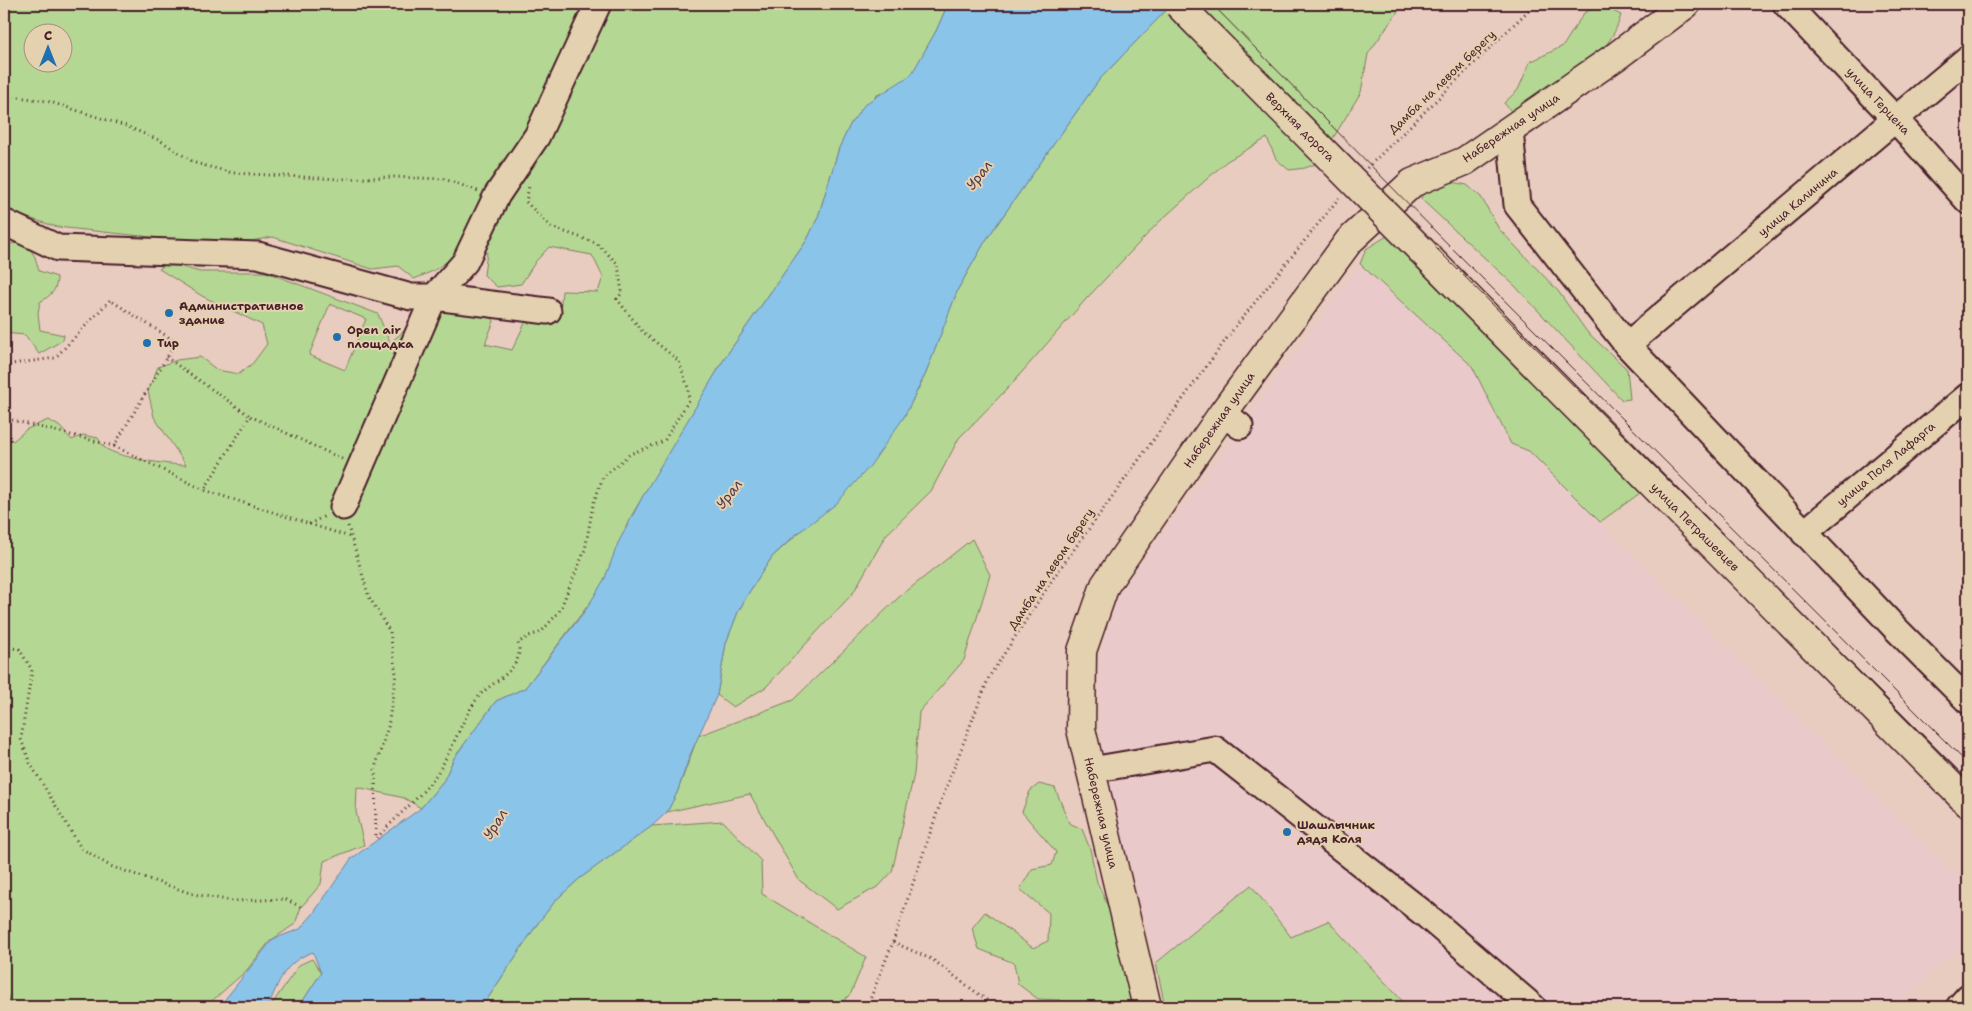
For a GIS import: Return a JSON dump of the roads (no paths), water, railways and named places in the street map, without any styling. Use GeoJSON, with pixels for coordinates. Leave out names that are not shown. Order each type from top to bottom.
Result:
{"type":"FeatureCollection","features":[{"type":"Feature","properties":{"kind":"main road","name":"Верхняя дорога"},"geometry":{"type":"LineString","coordinates":[[1178,4],[1422,251]]}},
{"type":"Feature","properties":{"kind":"main road","name":"Набережная улица"},"geometry":{"type":"LineString","coordinates":[[1147,1007],[1081,729],[1082,651],[1105,585],[1231,420],[1350,241],[1412,183],[1465,161],[1618,55],[1686,4]]}},
{"type":"Feature","properties":{"kind":"main road","name":"улица Петрашевцев"},"geometry":{"type":"LineString","coordinates":[[1422,251],[1968,803]]}},
{"type":"Feature","properties":{"kind":"street"},"geometry":{"type":"LineString","coordinates":[[343,508],[434,297],[465,262],[497,195],[538,136],[598,4]]}},
{"type":"Feature","properties":{"kind":"street","name":"улица Герцена"},"geometry":{"type":"LineString","coordinates":[[1786,4],[1896,120],[1968,201]]}},
{"type":"Feature","properties":{"kind":"street","name":"улица Калинина"},"geometry":{"type":"LineString","coordinates":[[1627,345],[1968,58]]}},
{"type":"Feature","properties":{"kind":"street"},"geometry":{"type":"LineString","coordinates":[[1510,130],[1517,205],[1627,345],[1804,533],[1965,691]]}},
{"type":"Feature","properties":{"kind":"street"},"geometry":{"type":"LineString","coordinates":[[6,224],[58,248],[258,255],[411,297],[434,297],[548,311]]}},
{"type":"Feature","properties":{"kind":"street","name":"улица Поля Лафарга"},"geometry":{"type":"LineString","coordinates":[[1804,533],[1968,396]]}},
{"type":"Feature","properties":{"kind":"street"},"geometry":{"type":"LineString","coordinates":[[1091,770],[1215,749],[1427,916],[1533,1007]]}},
{"type":"Feature","properties":{"kind":"street"},"geometry":{"type":"LineString","coordinates":[[1959,1007],[1968,997]]}},
{"type":"Feature","properties":{"kind":"water","name":"Урал"},"geometry":{"type":"Polygon","coordinates":[[[948,4],[1172,4],[1099,80],[986,240],[958,289],[926,373],[904,417],[870,466],[836,504],[794,536],[772,557],[751,589],[738,612],[726,643],[717,695],[690,755],[677,793],[667,812],[652,826],[579,879],[556,900],[538,923],[482,1007],[299,1007],[321,973],[313,952],[295,961],[289,967],[279,981],[268,1007],[219,1007],[273,939],[300,929],[313,914],[351,859],[421,808],[444,780],[454,758],[496,701],[525,688],[587,608],[605,578],[618,543],[645,492],[726,356],[807,240],[818,217],[839,148],[851,123],[865,104],[911,75],[936,31],[948,4]]]}},
{"type":"Feature","properties":{"kind":"tram line"},"geometry":{"type":"LineString","coordinates":[[1196,4],[1430,242],[1968,780]]}},
{"type":"Feature","properties":{"kind":"tram line"},"geometry":{"type":"LineString","coordinates":[[1212,4],[1438,234],[1968,764]]}},
{"type":"Feature","properties":{"kind":"place","name":"Административное здание"},"geometry":{"type":"Point","coordinates":[169,313]}},
{"type":"Feature","properties":{"kind":"place","name":"Open air площадка"},"geometry":{"type":"Point","coordinates":[337,337]}},
{"type":"Feature","properties":{"kind":"place","name":"Тир"},"geometry":{"type":"Point","coordinates":[147,343]}},
{"type":"Feature","properties":{"kind":"place","name":"Шашлычник дядя Коля"},"geometry":{"type":"Point","coordinates":[1287,832]}}]}
